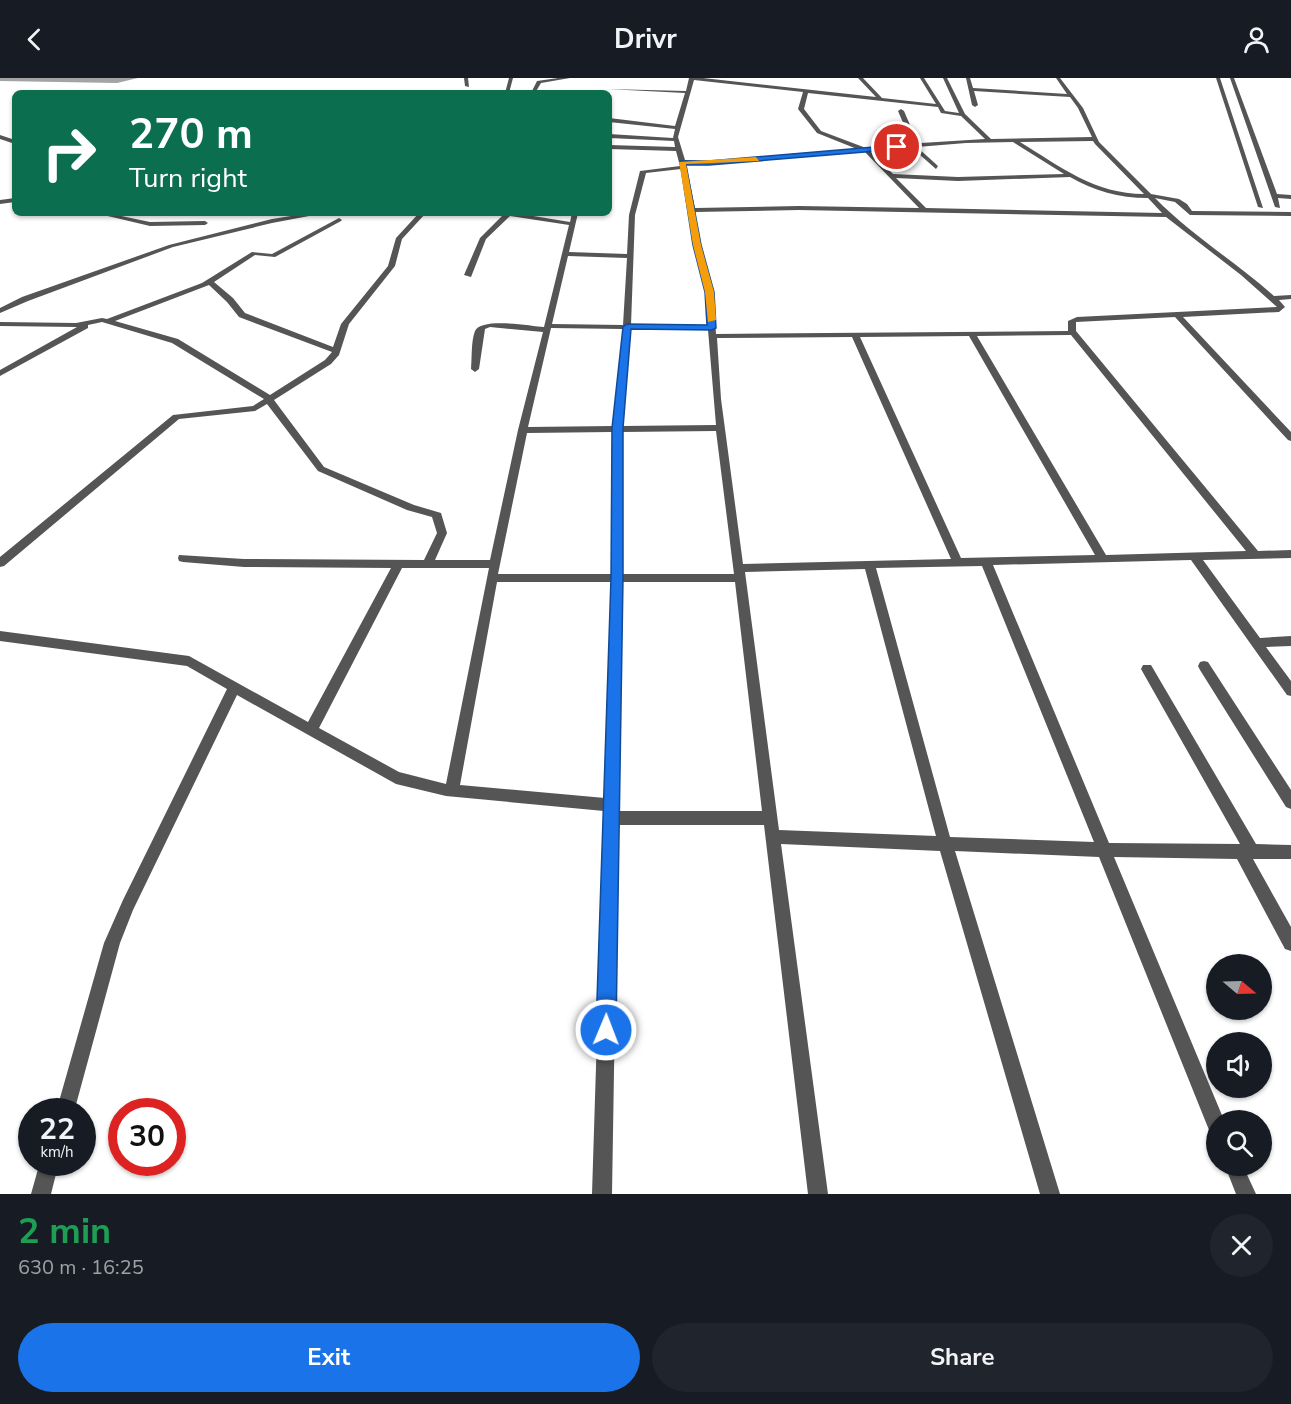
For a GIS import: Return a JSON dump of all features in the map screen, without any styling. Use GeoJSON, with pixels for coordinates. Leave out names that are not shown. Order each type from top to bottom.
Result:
{"type":"FeatureCollection","features":[{"type":"Feature","properties":{"kind":"street"},"geometry":{"type":"LineString","coordinates":[[466,78],[467,86]]}},
{"type":"Feature","properties":{"kind":"street"},"geometry":{"type":"LineString","coordinates":[[535,90],[540,82],[568,78]]}},
{"type":"Feature","properties":{"kind":"street"},"geometry":{"type":"LineString","coordinates":[[818,1194],[720,428],[710,292],[697,245],[678,139],[692,78],[880,99],[910,105],[940,106]]}},
{"type":"Feature","properties":{"kind":"street"},"geometry":{"type":"LineString","coordinates":[[860,78],[880,99]]}},
{"type":"Feature","properties":{"kind":"street"},"geometry":{"type":"LineString","coordinates":[[922,78],[945,112],[963,115]]}},
{"type":"Feature","properties":{"kind":"street"},"geometry":{"type":"LineString","coordinates":[[945,78],[963,115],[989,140]]}},
{"type":"Feature","properties":{"kind":"street"},"geometry":{"type":"LineString","coordinates":[[968,78],[975,105]]}},
{"type":"Feature","properties":{"kind":"street"},"geometry":{"type":"LineString","coordinates":[[1058,78],[1082,110],[1095,139],[1168,216],[1245,273],[1281,308],[1275,311],[1072,321],[1073,332],[1255,555]]}},
{"type":"Feature","properties":{"kind":"street"},"geometry":{"type":"LineString","coordinates":[[1218,78],[1261,207]]}},
{"type":"Feature","properties":{"kind":"street"},"geometry":{"type":"LineString","coordinates":[[1232,78],[1278,207]]}},
{"type":"Feature","properties":{"kind":"street"},"geometry":{"type":"LineString","coordinates":[[761,86],[778,79]]}},
{"type":"Feature","properties":{"kind":"street"},"geometry":{"type":"LineString","coordinates":[[609,89],[687,92]]}},
{"type":"Feature","properties":{"kind":"street"},"geometry":{"type":"LineString","coordinates":[[971,89],[1072,96]]}},
{"type":"Feature","properties":{"kind":"street"},"geometry":{"type":"LineString","coordinates":[[806,91],[801,109],[817,131],[866,150],[925,211]]}},
{"type":"Feature","properties":{"kind":"street"},"geometry":{"type":"LineString","coordinates":[[901,111],[917,146],[936,167]]}},
{"type":"Feature","properties":{"kind":"street"},"geometry":{"type":"LineString","coordinates":[[612,121],[678,139]]}},
{"type":"Feature","properties":{"kind":"street"},"geometry":{"type":"LineString","coordinates":[[612,136],[678,139]]}},
{"type":"Feature","properties":{"kind":"street"},"geometry":{"type":"LineString","coordinates":[[612,147],[678,139]]}},
{"type":"Feature","properties":{"kind":"street"},"geometry":{"type":"LineString","coordinates":[[1011,139],[1107,192],[1152,198],[1172,197],[1186,205],[1291,207]]}},
{"type":"Feature","properties":{"kind":"street"},"geometry":{"type":"LineString","coordinates":[[602,1194],[617,578],[617,428],[627,327],[632,215],[643,171],[683,165],[989,140],[1095,139]]}},
{"type":"Feature","properties":{"kind":"street"},"geometry":{"type":"LineString","coordinates":[[891,176],[964,179],[1074,175]]}},
{"type":"Feature","properties":{"kind":"street"},"geometry":{"type":"LineString","coordinates":[[1274,196],[1291,197]]}},
{"type":"Feature","properties":{"kind":"street"},"geometry":{"type":"LineString","coordinates":[[1186,205],[1190,213],[1291,214]]}},
{"type":"Feature","properties":{"kind":"street"},"geometry":{"type":"LineString","coordinates":[[692,210],[800,208],[1168,216]]}},
{"type":"Feature","properties":{"kind":"street"},"geometry":{"type":"LineString","coordinates":[[112,216],[150,224],[205,223]]}},
{"type":"Feature","properties":{"kind":"street"},"geometry":{"type":"LineString","coordinates":[[199,216],[213,235]]}},
{"type":"Feature","properties":{"kind":"street"},"geometry":{"type":"LineString","coordinates":[[0,311],[25,299],[171,246],[276,220],[302,216]]}},
{"type":"Feature","properties":{"kind":"street"},"geometry":{"type":"LineString","coordinates":[[0,562],[176,417],[255,408],[328,363],[336,351],[348,321],[391,266],[399,238],[420,216]]}},
{"type":"Feature","properties":{"kind":"street"},"geometry":{"type":"LineString","coordinates":[[468,275],[483,238],[506,216]]}},
{"type":"Feature","properties":{"kind":"street"},"geometry":{"type":"LineString","coordinates":[[521,216],[573,224]]}},
{"type":"Feature","properties":{"kind":"street"},"geometry":{"type":"LineString","coordinates":[[452,790],[492,578],[574,216]]}},
{"type":"Feature","properties":{"kind":"street"},"geometry":{"type":"LineString","coordinates":[[0,324],[76,325],[108,321],[210,282],[254,253],[273,256],[339,220]]}},
{"type":"Feature","properties":{"kind":"street"},"geometry":{"type":"LineString","coordinates":[[566,254],[630,256]]}},
{"type":"Feature","properties":{"kind":"street"},"geometry":{"type":"LineString","coordinates":[[210,282],[230,300],[242,315],[336,351]]}},
{"type":"Feature","properties":{"kind":"street"},"geometry":{"type":"LineString","coordinates":[[1274,300],[1291,297]]}},
{"type":"Feature","properties":{"kind":"street"},"geometry":{"type":"LineString","coordinates":[[1274,300],[1291,311]]}},
{"type":"Feature","properties":{"kind":"street"},"geometry":{"type":"LineString","coordinates":[[1177,315],[1291,438]]}},
{"type":"Feature","properties":{"kind":"street"},"geometry":{"type":"LineString","coordinates":[[108,321],[182,344],[262,393],[270,400],[321,468],[411,508],[437,515],[442,533],[427,564]]}},
{"type":"Feature","properties":{"kind":"street"},"geometry":{"type":"LineString","coordinates":[[0,373],[91,322]]}},
{"type":"Feature","properties":{"kind":"street"},"geometry":{"type":"LineString","coordinates":[[474,369],[479,331],[482,327],[490,325],[855,334],[1073,332]]}},
{"type":"Feature","properties":{"kind":"street"},"geometry":{"type":"LineString","coordinates":[[972,333],[1103,559]]}},
{"type":"Feature","properties":{"kind":"street"},"geometry":{"type":"LineString","coordinates":[[855,334],[957,562]]}},
{"type":"Feature","properties":{"kind":"street"},"geometry":{"type":"LineString","coordinates":[[524,430],[720,428]]}},
{"type":"Feature","properties":{"kind":"street"},"geometry":{"type":"LineString","coordinates":[[492,578],[617,578],[870,565],[1291,554]]}},
{"type":"Feature","properties":{"kind":"street"},"geometry":{"type":"LineString","coordinates":[[1194,556],[1291,690]]}},
{"type":"Feature","properties":{"kind":"street"},"geometry":{"type":"LineString","coordinates":[[183,558],[233,563],[495,564]]}},
{"type":"Feature","properties":{"kind":"street"},"geometry":{"type":"LineString","coordinates":[[986,562],[1211,1110]]}},
{"type":"Feature","properties":{"kind":"street"},"geometry":{"type":"LineString","coordinates":[[311,729],[398,564]]}},
{"type":"Feature","properties":{"kind":"street"},"geometry":{"type":"LineString","coordinates":[[870,565],[945,844],[1050,1194]]}},
{"type":"Feature","properties":{"kind":"street"},"geometry":{"type":"LineString","coordinates":[[0,636],[180,659],[200,666],[396,778],[429,787],[611,812],[770,818]]}},
{"type":"Feature","properties":{"kind":"street"},"geometry":{"type":"LineString","coordinates":[[1257,643],[1291,641]]}},
{"type":"Feature","properties":{"kind":"street"},"geometry":{"type":"LineString","coordinates":[[1204,666],[1291,802]]}},
{"type":"Feature","properties":{"kind":"street"},"geometry":{"type":"LineString","coordinates":[[1147,669],[1246,852],[1291,943]]}},
{"type":"Feature","properties":{"kind":"street"},"geometry":{"type":"LineString","coordinates":[[68,1098],[112,943],[128,905],[236,686]]}},
{"type":"Feature","properties":{"kind":"street"},"geometry":{"type":"LineString","coordinates":[[772,837],[1104,850],[1291,852]]}},
{"type":"Feature","properties":{"kind":"street"},"geometry":{"type":"LineString","coordinates":[[41,1194],[46,1176]]}},
{"type":"Feature","properties":{"kind":"street"},"geometry":{"type":"LineString","coordinates":[[1238,1176],[1246,1194]]}},
{"type":"Feature","properties":{"kind":"shaded area"},"geometry":{"type":"Polygon","coordinates":[[[0,78],[138,78],[117,83],[0,81],[0,78]]]}},
{"type":"Feature","properties":{"kind":"slow traffic"},"geometry":{"type":"LineString","coordinates":[[711,320],[710,292],[697,245],[683,162],[709,163],[756,159]]}},
{"type":"Feature","properties":{"kind":"route"},"geometry":{"type":"LineString","coordinates":[[606,1030],[617,578],[617,428],[627,327],[712,328],[710,292],[697,245],[683,162],[709,163],[897,147]]}}]}
